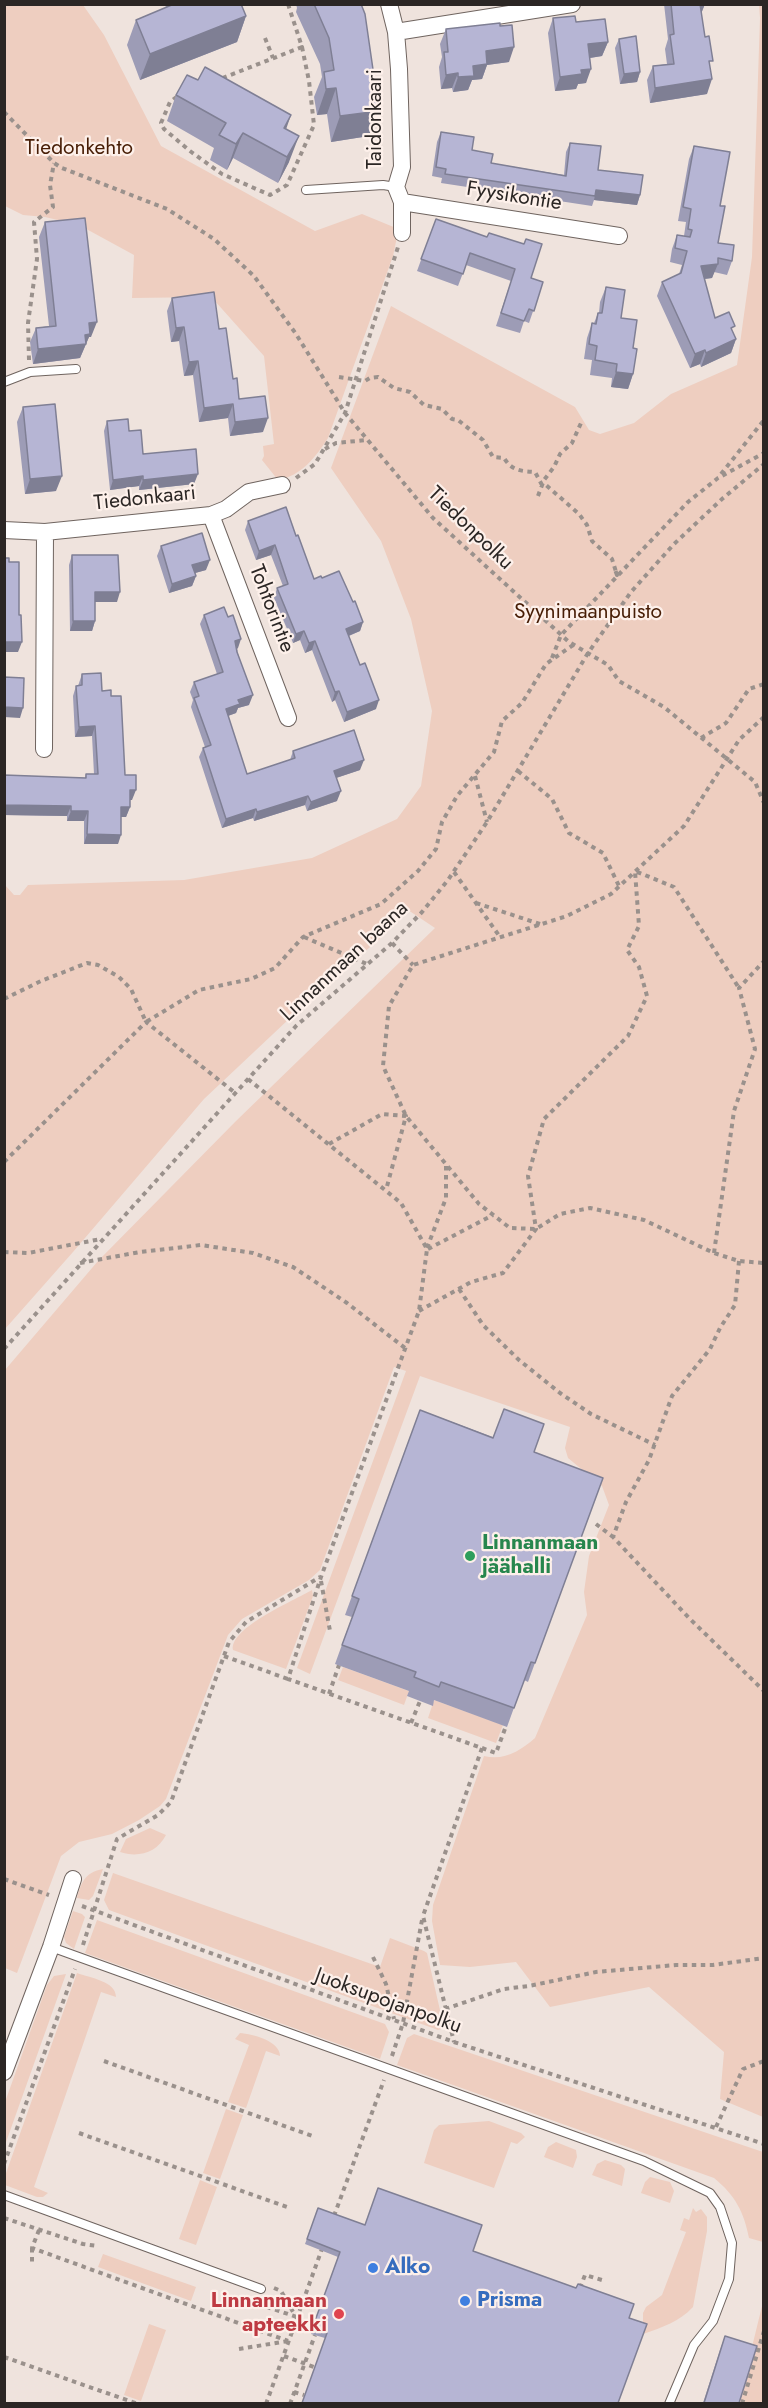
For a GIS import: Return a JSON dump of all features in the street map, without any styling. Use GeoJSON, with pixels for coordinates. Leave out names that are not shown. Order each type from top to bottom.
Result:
{"type":"FeatureCollection","features":[{"type":"Feature","properties":{"kind":"street","name":"Taidonkaari"},"geometry":{"type":"LineString","coordinates":[[388,4],[396,32],[403,148],[399,194],[402,232]]}},
{"type":"Feature","properties":{"kind":"street"},"geometry":{"type":"LineString","coordinates":[[396,32],[572,4]]}},
{"type":"Feature","properties":{"kind":"street","name":"Fyysikontie"},"geometry":{"type":"LineString","coordinates":[[399,194],[619,236]]}},
{"type":"Feature","properties":{"kind":"street","name":"Tiedonkaari"},"geometry":{"type":"LineString","coordinates":[[4,530],[45,532],[211,515],[226,509],[249,492],[282,485]]}},
{"type":"Feature","properties":{"kind":"street","name":"Tohtorintie"},"geometry":{"type":"LineString","coordinates":[[211,515],[288,718]]}},
{"type":"Feature","properties":{"kind":"street"},"geometry":{"type":"LineString","coordinates":[[44,749],[45,532]]}},
{"type":"Feature","properties":{"kind":"street"},"geometry":{"type":"LineString","coordinates":[[4,2072],[51,1947],[73,1879]]}},
{"type":"Feature","properties":{"kind":"lane"},"geometry":{"type":"LineString","coordinates":[[306,190],[383,185],[399,194]]}},
{"type":"Feature","properties":{"kind":"lane"},"geometry":{"type":"LineString","coordinates":[[4,382],[30,372],[76,369]]}},
{"type":"Feature","properties":{"kind":"lane"},"geometry":{"type":"LineString","coordinates":[[51,1947],[644,2161],[710,2193],[720,2207],[732,2243],[729,2279],[713,2321],[694,2344],[669,2403]]}},
{"type":"Feature","properties":{"kind":"lane"},"geometry":{"type":"LineString","coordinates":[[4,2195],[261,2289]]}},
{"type":"Feature","properties":{"kind":"path"},"geometry":{"type":"LineString","coordinates":[[288,4],[302,47],[314,124],[287,185],[270,195],[222,174],[190,151],[160,123],[170,102],[179,95],[302,47]]}},
{"type":"Feature","properties":{"kind":"path"},"geometry":{"type":"LineString","coordinates":[[265,38],[273,58]]}},
{"type":"Feature","properties":{"kind":"path"},"geometry":{"type":"LineString","coordinates":[[4,112],[54,163],[50,185],[53,207],[34,222],[37,259],[28,323],[30,372]]}},
{"type":"Feature","properties":{"kind":"path","name":"Tiedonpolku"},"geometry":{"type":"LineString","coordinates":[[54,163],[71,172],[167,209],[214,239],[254,276],[296,334],[345,413],[433,518],[573,645],[608,665],[619,681],[664,707],[755,782],[764,802]]}},
{"type":"Feature","properties":{"kind":"path"},"geometry":{"type":"LineString","coordinates":[[282,485],[301,476],[315,464],[345,413],[402,232]]}},
{"type":"Feature","properties":{"kind":"path"},"geometry":{"type":"LineString","coordinates":[[339,377],[365,381],[378,377],[394,388],[410,392],[424,405],[442,409],[452,419],[458,420],[480,438],[493,457],[504,458],[507,464],[519,472],[535,472],[542,485]]}},
{"type":"Feature","properties":{"kind":"path"},"geometry":{"type":"LineString","coordinates":[[718,478],[764,420]]}},
{"type":"Feature","properties":{"kind":"path"},"geometry":{"type":"LineString","coordinates":[[538,496],[560,454],[572,443],[581,423]]}},
{"type":"Feature","properties":{"kind":"path"},"geometry":{"type":"LineString","coordinates":[[324,450],[336,443],[368,440]]}},
{"type":"Feature","properties":{"kind":"path"},"geometry":{"type":"LineString","coordinates":[[551,661],[561,635],[688,502],[718,478],[764,453]]}},
{"type":"Feature","properties":{"kind":"path","name":"Linnanmaan baana"},"geometry":{"type":"LineString","coordinates":[[4,1349],[296,1026],[392,943],[422,912],[454,872],[487,822],[588,653],[631,592],[674,544],[764,464]]}},
{"type":"Feature","properties":{"kind":"path"},"geometry":{"type":"LineString","coordinates":[[542,485],[547,485],[561,500],[577,510],[587,525],[592,540],[612,559],[617,575]]}},
{"type":"Feature","properties":{"kind":"path"},"geometry":{"type":"LineString","coordinates":[[614,567],[617,575]]}},
{"type":"Feature","properties":{"kind":"path"},"geometry":{"type":"LineString","coordinates":[[4,1162],[146,1022],[199,990],[251,979],[275,968],[303,937],[381,904],[418,871],[436,849],[442,822],[457,796],[494,752],[502,721],[522,703],[546,664],[573,645]]}},
{"type":"Feature","properties":{"kind":"path"},"geometry":{"type":"LineString","coordinates":[[701,738],[726,723],[749,689],[764,684]]}},
{"type":"Feature","properties":{"kind":"path"},"geometry":{"type":"LineString","coordinates":[[536,1229],[510,1228],[479,1204],[406,1116],[383,1066],[389,1006],[413,965],[567,916],[611,894],[684,826],[739,740],[764,717]]}},
{"type":"Feature","properties":{"kind":"path"},"geometry":{"type":"LineString","coordinates":[[518,771],[552,799],[569,833],[603,853],[619,886]]}},
{"type":"Feature","properties":{"kind":"path"},"geometry":{"type":"LineString","coordinates":[[475,775],[487,822]]}},
{"type":"Feature","properties":{"kind":"path"},"geometry":{"type":"LineString","coordinates":[[635,871],[674,888],[738,988],[755,1049],[734,1111],[714,1253]]}},
{"type":"Feature","properties":{"kind":"path"},"geometry":{"type":"LineString","coordinates":[[536,1229],[528,1176],[544,1119],[628,1036],[647,996],[639,968],[627,950],[639,926],[635,871]]}},
{"type":"Feature","properties":{"kind":"path"},"geometry":{"type":"LineString","coordinates":[[454,872],[500,937]]}},
{"type":"Feature","properties":{"kind":"path"},"geometry":{"type":"LineString","coordinates":[[476,902],[542,924]]}},
{"type":"Feature","properties":{"kind":"path"},"geometry":{"type":"LineString","coordinates":[[303,937],[367,964]]}},
{"type":"Feature","properties":{"kind":"path"},"geometry":{"type":"LineString","coordinates":[[392,943],[413,965]]}},
{"type":"Feature","properties":{"kind":"path"},"geometry":{"type":"LineString","coordinates":[[738,988],[764,961]]}},
{"type":"Feature","properties":{"kind":"path"},"geometry":{"type":"LineString","coordinates":[[4,999],[87,963],[98,965],[119,977],[131,989],[146,1022],[234,1092]]}},
{"type":"Feature","properties":{"kind":"path"},"geometry":{"type":"LineString","coordinates":[[248,1079],[401,1203],[427,1249]]}},
{"type":"Feature","properties":{"kind":"path"},"geometry":{"type":"LineString","coordinates":[[329,1144],[382,1114],[406,1116]]}},
{"type":"Feature","properties":{"kind":"path"},"geometry":{"type":"LineString","coordinates":[[386,1190],[406,1116]]}},
{"type":"Feature","properties":{"kind":"path"},"geometry":{"type":"LineString","coordinates":[[288,1679],[321,1577],[418,1311],[427,1249],[446,1198],[446,1166]]}},
{"type":"Feature","properties":{"kind":"path"},"geometry":{"type":"LineString","coordinates":[[418,1311],[471,1282],[502,1273],[536,1229],[560,1214],[590,1208],[644,1220],[714,1253],[739,1261],[764,1263]]}},
{"type":"Feature","properties":{"kind":"path"},"geometry":{"type":"LineString","coordinates":[[427,1249],[493,1215]]}},
{"type":"Feature","properties":{"kind":"path"},"geometry":{"type":"LineString","coordinates":[[4,1252],[28,1253],[103,1239]]}},
{"type":"Feature","properties":{"kind":"path"},"geometry":{"type":"LineString","coordinates":[[80,1263],[140,1252],[201,1245],[253,1253],[293,1268],[347,1302],[405,1348]]}},
{"type":"Feature","properties":{"kind":"path"},"geometry":{"type":"LineString","coordinates":[[613,1537],[626,1502],[649,1460],[672,1396],[710,1349],[735,1305],[739,1261]]}},
{"type":"Feature","properties":{"kind":"path"},"geometry":{"type":"LineString","coordinates":[[459,1289],[483,1325],[519,1360],[560,1393],[591,1414],[655,1445]]}},
{"type":"Feature","properties":{"kind":"path"},"geometry":{"type":"LineString","coordinates":[[596,1524],[613,1537],[689,1618],[764,1691]]}},
{"type":"Feature","properties":{"kind":"path"},"geometry":{"type":"LineString","coordinates":[[321,1577],[330,1631]]}},
{"type":"Feature","properties":{"kind":"path"},"geometry":{"type":"LineString","coordinates":[[4,2164],[79,1958],[117,1839],[158,1815],[171,1802],[229,1642],[246,1622],[321,1577]]}},
{"type":"Feature","properties":{"kind":"path"},"geometry":{"type":"LineString","coordinates":[[224,1656],[496,1753],[506,1726]]}},
{"type":"Feature","properties":{"kind":"path"},"geometry":{"type":"LineString","coordinates":[[328,1694],[339,1665]]}},
{"type":"Feature","properties":{"kind":"path"},"geometry":{"type":"LineString","coordinates":[[411,1723],[420,1701]]}},
{"type":"Feature","properties":{"kind":"path"},"geometry":{"type":"LineString","coordinates":[[332,2220],[403,2023],[423,1916],[482,1748]]}},
{"type":"Feature","properties":{"kind":"path","name":"Juoksupojanpolku"},"geometry":{"type":"LineString","coordinates":[[4,1879],[454,2042],[764,2144]]}},
{"type":"Feature","properties":{"kind":"path"},"geometry":{"type":"LineString","coordinates":[[423,1916],[454,2042]]}},
{"type":"Feature","properties":{"kind":"path"},"geometry":{"type":"LineString","coordinates":[[373,1957],[386,1984],[394,2020]]}},
{"type":"Feature","properties":{"kind":"path"},"geometry":{"type":"LineString","coordinates":[[445,2009],[504,1989],[596,1972],[676,1965],[713,1965],[764,1958]]}},
{"type":"Feature","properties":{"kind":"path"},"geometry":{"type":"LineString","coordinates":[[104,2061],[315,2137]]}},
{"type":"Feature","properties":{"kind":"path"},"geometry":{"type":"LineString","coordinates":[[716,2127],[743,2069],[764,2061]]}},
{"type":"Feature","properties":{"kind":"path"},"geometry":{"type":"LineString","coordinates":[[79,2133],[290,2208]]}},
{"type":"Feature","properties":{"kind":"path"},"geometry":{"type":"LineString","coordinates":[[4,2218],[105,2249]]}},
{"type":"Feature","properties":{"kind":"path"},"geometry":{"type":"LineString","coordinates":[[33,2262],[32,2248],[39,2230]]}},
{"type":"Feature","properties":{"kind":"path"},"geometry":{"type":"LineString","coordinates":[[266,2403],[324,2242]]}},
{"type":"Feature","properties":{"kind":"path"},"geometry":{"type":"LineString","coordinates":[[32,2248],[288,2341]]}},
{"type":"Feature","properties":{"kind":"path"},"geometry":{"type":"LineString","coordinates":[[579,2290],[585,2275],[602,2280]]}},
{"type":"Feature","properties":{"kind":"path"},"geometry":{"type":"LineString","coordinates":[[272,2288],[281,2291],[297,2318]]}},
{"type":"Feature","properties":{"kind":"path"},"geometry":{"type":"LineString","coordinates":[[252,2302],[297,2318]]}},
{"type":"Feature","properties":{"kind":"path"},"geometry":{"type":"LineString","coordinates":[[742,2403],[764,2331]]}},
{"type":"Feature","properties":{"kind":"path"},"geometry":{"type":"LineString","coordinates":[[290,2403],[315,2335]]}},
{"type":"Feature","properties":{"kind":"path"},"geometry":{"type":"LineString","coordinates":[[240,2349],[288,2341]]}},
{"type":"Feature","properties":{"kind":"path"},"geometry":{"type":"LineString","coordinates":[[284,2356],[314,2367]]}},
{"type":"Feature","properties":{"kind":"path"},"geometry":{"type":"LineString","coordinates":[[4,2357],[138,2403]]}},
{"type":"Feature","properties":{"kind":"path"},"geometry":{"type":"LineString","coordinates":[[294,2392],[304,2396]]}},
{"type":"Feature","properties":{"kind":"green space","name":"Tiedonkehto"},"geometry":{"type":"Polygon","coordinates":[[[4,5],[83,5],[104,35],[161,146],[315,231],[362,214],[396,228],[397,237],[393,256],[328,438],[313,459],[301,470],[278,480],[262,460],[263,446],[274,444],[264,356],[214,300],[209,297],[132,298],[134,255],[79,225],[45,217],[23,215],[5,206],[4,5]]]}},
{"type":"Feature","properties":{"kind":"green space","name":"Syynimaanpuisto"},"geometry":{"type":"Polygon","coordinates":[[[759,5],[763,5],[763,2117],[720,2099],[724,2052],[649,1987],[550,2007],[516,1962],[470,1967],[440,1965],[432,1921],[433,1905],[484,1756],[498,1757],[511,1754],[535,1738],[587,1615],[584,1592],[589,1556],[609,1505],[602,1486],[568,1458],[565,1448],[570,1427],[420,1376],[310,1674],[297,1668],[406,1371],[394,1367],[320,1570],[309,1580],[242,1619],[228,1635],[166,1799],[160,1806],[139,1820],[112,1834],[79,1842],[61,1856],[17,1973],[5,1968],[5,1370],[98,1261],[236,1121],[435,928],[408,910],[385,934],[306,1003],[204,1099],[5,1329],[5,885],[14,895],[20,895],[28,885],[184,880],[312,858],[397,819],[421,786],[432,711],[411,619],[381,541],[331,468],[391,306],[575,407],[589,430],[600,434],[634,423],[671,394],[737,365],[752,257],[759,5]]]}},
{"type":"Feature","properties":{"kind":"green space"},"geometry":{"type":"Polygon","coordinates":[[[312,1590],[313,1596],[286,1669],[233,1650],[241,1633],[252,1624],[312,1590]]]}},
{"type":"Feature","properties":{"kind":"green space"},"geometry":{"type":"Polygon","coordinates":[[[343,1667],[409,1691],[404,1705],[338,1680],[343,1667]]]}},
{"type":"Feature","properties":{"kind":"green space"},"geometry":{"type":"Polygon","coordinates":[[[434,1700],[503,1725],[496,1743],[428,1718],[434,1700]]]}},
{"type":"Feature","properties":{"kind":"green space"},"geometry":{"type":"Polygon","coordinates":[[[150,1828],[166,1835],[158,1846],[140,1854],[120,1852],[126,1839],[150,1828]]]}},
{"type":"Feature","properties":{"kind":"green space"},"geometry":{"type":"Polygon","coordinates":[[[103,1869],[93,1896],[89,1900],[77,1898],[85,1879],[97,1870],[103,1869]]]}},
{"type":"Feature","properties":{"kind":"green space"},"geometry":{"type":"Polygon","coordinates":[[[113,1873],[380,1967],[390,1938],[424,1951],[427,1953],[444,2028],[438,2030],[109,1910],[104,1900],[113,1873]]]}},
{"type":"Feature","properties":{"kind":"green space"},"geometry":{"type":"Polygon","coordinates":[[[73,1911],[85,1917],[74,1949],[66,1943],[64,1937],[73,1911]]]}},
{"type":"Feature","properties":{"kind":"green space"},"geometry":{"type":"Polygon","coordinates":[[[97,1920],[385,2024],[389,2032],[380,2059],[85,1953],[97,1920]]]}},
{"type":"Feature","properties":{"kind":"green space"},"geometry":{"type":"Polygon","coordinates":[[[77,1973],[112,1987],[116,1997],[101,1992],[34,2187],[48,2193],[43,2197],[37,2197],[5,2185],[5,2176],[77,1973]]]}},
{"type":"Feature","properties":{"kind":"green space"},"geometry":{"type":"Polygon","coordinates":[[[66,1974],[5,2145],[5,2102],[47,1985],[54,1976],[66,1974]]]}},
{"type":"Feature","properties":{"kind":"green space"},"geometry":{"type":"Polygon","coordinates":[[[240,2033],[271,2042],[276,2046],[280,2056],[266,2051],[246,2108],[228,2102],[249,2045],[235,2039],[240,2033]]]}},
{"type":"Feature","properties":{"kind":"green space"},"geometry":{"type":"Polygon","coordinates":[[[414,2034],[763,2152],[763,2242],[749,2238],[738,2205],[728,2191],[714,2178],[397,2065],[407,2038],[414,2034]]]}},
{"type":"Feature","properties":{"kind":"green space"},"geometry":{"type":"Polygon","coordinates":[[[226,2109],[243,2115],[220,2179],[203,2173],[226,2109]]]}},
{"type":"Feature","properties":{"kind":"green space"},"geometry":{"type":"Polygon","coordinates":[[[489,2121],[521,2133],[525,2137],[517,2144],[511,2142],[494,2188],[424,2163],[434,2130],[439,2125],[489,2121]]]}},
{"type":"Feature","properties":{"kind":"green space"},"geometry":{"type":"Polygon","coordinates":[[[556,2142],[576,2150],[577,2157],[573,2168],[544,2157],[548,2147],[556,2142]]]}},
{"type":"Feature","properties":{"kind":"green space"},"geometry":{"type":"Polygon","coordinates":[[[605,2160],[621,2165],[625,2169],[622,2186],[592,2175],[597,2164],[605,2160]]]}},
{"type":"Feature","properties":{"kind":"green space"},"geometry":{"type":"Polygon","coordinates":[[[650,2177],[670,2182],[674,2191],[670,2203],[641,2193],[645,2182],[650,2177]]]}},
{"type":"Feature","properties":{"kind":"green space"},"geometry":{"type":"Polygon","coordinates":[[[200,2180],[217,2187],[196,2245],[179,2239],[200,2180]]]}},
{"type":"Feature","properties":{"kind":"green space"},"geometry":{"type":"Polygon","coordinates":[[[693,2208],[696,2212],[701,2209],[707,2217],[707,2231],[693,2307],[676,2320],[643,2334],[643,2313],[646,2307],[662,2295],[686,2232],[680,2230],[684,2218],[689,2220],[693,2208]]]}},
{"type":"Feature","properties":{"kind":"green space"},"geometry":{"type":"Polygon","coordinates":[[[103,2254],[196,2287],[191,2301],[98,2267],[103,2254]]]}},
{"type":"Feature","properties":{"kind":"green space"},"geometry":{"type":"Polygon","coordinates":[[[763,2302],[763,2403],[738,2404],[763,2302]]]}},
{"type":"Feature","properties":{"kind":"green space"},"geometry":{"type":"Polygon","coordinates":[[[149,2324],[166,2330],[141,2401],[124,2395],[149,2324]]]}},
{"type":"Feature","properties":{"kind":"building"},"geometry":{"type":"Polygon","coordinates":[[[174,4],[241,4],[246,16],[150,54],[136,20],[174,4]]]}},
{"type":"Feature","properties":{"kind":"building"},"geometry":{"type":"Polygon","coordinates":[[[314,4],[361,4],[365,14],[379,111],[340,116],[336,88],[326,89],[324,72],[334,70],[329,38],[314,4]]]}},
{"type":"Feature","properties":{"kind":"building"},"geometry":{"type":"Polygon","coordinates":[[[671,4],[700,4],[705,37],[709,36],[713,61],[709,61],[712,79],[655,88],[653,66],[674,64],[670,35],[674,34],[671,4]]]}},
{"type":"Feature","properties":{"kind":"building"},"geometry":{"type":"Polygon","coordinates":[[[575,16],[576,22],[605,19],[608,42],[588,44],[591,69],[581,70],[582,74],[560,77],[553,18],[575,16]]]}},
{"type":"Feature","properties":{"kind":"building"},"geometry":{"type":"Polygon","coordinates":[[[500,23],[500,26],[512,25],[514,47],[486,51],[487,64],[473,66],[474,76],[458,77],[458,73],[446,75],[444,52],[448,52],[446,29],[500,23]]]}},
{"type":"Feature","properties":{"kind":"building"},"geometry":{"type":"Polygon","coordinates":[[[636,36],[640,72],[624,74],[619,39],[636,36]]]}},
{"type":"Feature","properties":{"kind":"building"},"geometry":{"type":"Polygon","coordinates":[[[205,67],[291,115],[284,128],[299,136],[287,157],[243,133],[236,144],[219,135],[226,123],[176,95],[187,75],[198,80],[205,67]]]}},
{"type":"Feature","properties":{"kind":"building"},"geometry":{"type":"Polygon","coordinates":[[[441,132],[474,137],[472,150],[493,154],[491,163],[566,176],[570,143],[601,146],[598,170],[643,175],[640,195],[596,190],[595,196],[445,174],[446,169],[436,167],[441,132]]]}},
{"type":"Feature","properties":{"kind":"building"},"geometry":{"type":"Polygon","coordinates":[[[694,146],[730,152],[720,206],[725,206],[718,243],[734,245],[732,261],[718,258],[718,264],[701,266],[715,318],[729,312],[735,326],[731,328],[736,339],[706,353],[705,350],[695,354],[662,282],[681,273],[687,251],[675,248],[677,235],[690,237],[692,230],[688,229],[691,209],[683,207],[694,146]]]}},
{"type":"Feature","properties":{"kind":"building"},"geometry":{"type":"Polygon","coordinates":[[[85,218],[97,322],[89,323],[90,334],[85,335],[86,344],[38,349],[36,328],[56,326],[45,222],[85,218]]]}},
{"type":"Feature","properties":{"kind":"building"},"geometry":{"type":"Polygon","coordinates":[[[436,219],[487,237],[489,233],[524,244],[526,239],[542,244],[531,278],[543,282],[534,311],[529,309],[524,321],[501,313],[515,269],[470,253],[463,274],[421,259],[436,219]]]}},
{"type":"Feature","properties":{"kind":"building"},"geometry":{"type":"Polygon","coordinates":[[[606,287],[625,290],[621,318],[637,320],[633,348],[637,349],[633,374],[616,372],[617,364],[595,360],[597,346],[589,344],[592,323],[596,324],[598,313],[602,313],[606,287]]]}},
{"type":"Feature","properties":{"kind":"building"},"geometry":{"type":"Polygon","coordinates":[[[214,292],[219,329],[226,328],[233,379],[237,378],[239,399],[265,396],[268,418],[235,422],[233,404],[204,408],[198,361],[189,362],[184,327],[176,328],[172,298],[214,292]]]}},
{"type":"Feature","properties":{"kind":"building"},"geometry":{"type":"Polygon","coordinates":[[[55,404],[62,476],[30,479],[23,407],[55,404]]]}},
{"type":"Feature","properties":{"kind":"building"},"geometry":{"type":"Polygon","coordinates":[[[128,419],[129,431],[141,430],[143,454],[196,449],[198,474],[143,480],[143,476],[113,480],[107,421],[128,419]]]}},
{"type":"Feature","properties":{"kind":"building"},"geometry":{"type":"Polygon","coordinates":[[[286,507],[314,579],[339,571],[353,602],[355,601],[363,622],[346,629],[360,665],[365,663],[379,700],[347,712],[339,691],[335,692],[315,641],[309,643],[304,631],[296,634],[277,588],[288,584],[275,545],[259,551],[248,521],[286,507]]]}},
{"type":"Feature","properties":{"kind":"building"},"geometry":{"type":"Polygon","coordinates":[[[202,533],[210,560],[192,565],[196,576],[172,584],[161,546],[202,533]]]}},
{"type":"Feature","properties":{"kind":"building"},"geometry":{"type":"Polygon","coordinates":[[[72,555],[118,555],[120,592],[95,592],[95,621],[73,621],[72,555]]]}},
{"type":"Feature","properties":{"kind":"building"},"geometry":{"type":"Polygon","coordinates":[[[4,558],[9,558],[9,562],[19,562],[19,615],[21,615],[22,642],[4,642],[4,558]]]}},
{"type":"Feature","properties":{"kind":"building"},"geometry":{"type":"Polygon","coordinates":[[[224,607],[228,617],[233,615],[241,639],[235,641],[237,652],[253,695],[238,700],[240,704],[226,709],[247,774],[295,758],[293,751],[354,730],[364,760],[334,771],[341,791],[311,802],[308,796],[226,819],[203,748],[211,745],[194,698],[199,696],[194,682],[223,672],[204,615],[224,607]]]}},
{"type":"Feature","properties":{"kind":"building"},"geometry":{"type":"Polygon","coordinates":[[[101,673],[102,691],[111,690],[111,696],[121,696],[125,775],[136,775],[136,790],[130,790],[130,807],[121,807],[121,835],[87,834],[88,811],[71,811],[71,806],[4,805],[4,775],[86,778],[86,774],[98,774],[95,726],[79,727],[76,686],[82,685],[82,674],[101,673]]]}},
{"type":"Feature","properties":{"kind":"building"},"geometry":{"type":"Polygon","coordinates":[[[4,677],[24,678],[23,708],[4,707],[4,677]]]}},
{"type":"Feature","properties":{"kind":"building","name":"Linnanmaan jäähalli"},"geometry":{"type":"Polygon","coordinates":[[[504,1409],[544,1424],[534,1452],[603,1478],[535,1663],[531,1662],[514,1708],[441,1682],[439,1687],[414,1677],[416,1672],[342,1645],[359,1599],[352,1596],[420,1410],[493,1438],[504,1409]]]}},
{"type":"Feature","properties":{"kind":"building","name":"Prisma"},"geometry":{"type":"Polygon","coordinates":[[[378,2188],[482,2225],[473,2251],[576,2288],[578,2284],[634,2304],[629,2318],[647,2324],[618,2403],[302,2403],[327,2333],[312,2329],[340,2252],[307,2239],[318,2208],[365,2225],[378,2188]]]}},
{"type":"Feature","properties":{"kind":"building"},"geometry":{"type":"Polygon","coordinates":[[[725,2336],[757,2346],[739,2403],[704,2403],[725,2336]]]}},
{"type":"Feature","properties":{"kind":"place","name":"Linnanmaan jäähalli"},"geometry":{"type":"Point","coordinates":[470,1556]}},
{"type":"Feature","properties":{"kind":"place","name":"Alko"},"geometry":{"type":"Point","coordinates":[373,2268]}},
{"type":"Feature","properties":{"kind":"place","name":"Prisma"},"geometry":{"type":"Point","coordinates":[465,2301]}},
{"type":"Feature","properties":{"kind":"place","name":"Linnanmaan apteekki"},"geometry":{"type":"Point","coordinates":[339,2314]}}]}
